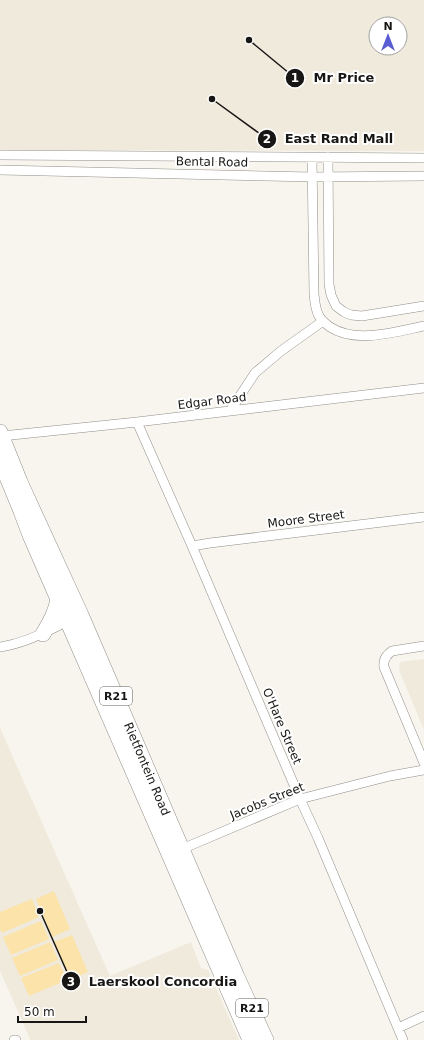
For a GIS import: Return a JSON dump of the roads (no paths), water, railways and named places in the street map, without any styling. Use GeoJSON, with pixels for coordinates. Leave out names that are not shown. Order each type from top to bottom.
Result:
{"type":"FeatureCollection","features":[{"type":"Feature","properties":{"kind":"main road","name":"Rietfontein Road"},"geometry":{"type":"LineString","coordinates":[[1,434],[74,618],[176,851],[266,1040]]}},
{"type":"Feature","properties":{"kind":"main road","name":"Rietfontein Road"},"geometry":{"type":"LineString","coordinates":[[0,460],[58,598],[74,618]]}},
{"type":"Feature","properties":{"kind":"main road"},"geometry":{"type":"LineString","coordinates":[[43,634],[57,607],[58,598]]}},
{"type":"Feature","properties":{"kind":"main road","name":"Rietfontein Road"},"geometry":{"type":"LineString","coordinates":[[176,851],[250,1040]]}},
{"type":"Feature","properties":{"kind":"street","name":"Bental Road"},"geometry":{"type":"LineString","coordinates":[[0,155],[424,158]]}},
{"type":"Feature","properties":{"kind":"street"},"geometry":{"type":"LineString","coordinates":[[328,157],[329,284],[331,295],[336,306],[344,312],[362,316],[424,306]]}},
{"type":"Feature","properties":{"kind":"street"},"geometry":{"type":"LineString","coordinates":[[312,158],[314,294],[315,306],[319,316],[326,324],[336,331],[359,336],[379,335],[424,326]]}},
{"type":"Feature","properties":{"kind":"street","name":"Bental Road"},"geometry":{"type":"LineString","coordinates":[[0,170],[312,177],[424,176]]}},
{"type":"Feature","properties":{"kind":"street"},"geometry":{"type":"LineString","coordinates":[[230,411],[255,373],[281,350],[323,321]]}},
{"type":"Feature","properties":{"kind":"street","name":"Edgar Road"},"geometry":{"type":"LineString","coordinates":[[1,434],[137,422],[424,388]]}},
{"type":"Feature","properties":{"kind":"street","name":"O'Hare Street"},"geometry":{"type":"LineString","coordinates":[[137,422],[318,838],[403,1040]]}},
{"type":"Feature","properties":{"kind":"street","name":"Moore Street"},"geometry":{"type":"LineString","coordinates":[[192,546],[424,517]]}},
{"type":"Feature","properties":{"kind":"street"},"geometry":{"type":"LineString","coordinates":[[0,648],[24,642],[74,618]]}},
{"type":"Feature","properties":{"kind":"street"},"geometry":{"type":"LineString","coordinates":[[424,646],[392,651],[385,658],[384,664],[424,763]]}},
{"type":"Feature","properties":{"kind":"street","name":"Jacobs Street"},"geometry":{"type":"LineString","coordinates":[[176,851],[300,799],[390,776],[424,770]]}},
{"type":"Feature","properties":{"kind":"street"},"geometry":{"type":"LineString","coordinates":[[398,1028],[424,1016]]}},
{"type":"Feature","properties":{"kind":"place","name":"Mr Price"},"geometry":{"type":"Point","coordinates":[249,40]}},
{"type":"Feature","properties":{"kind":"place","name":"East Rand Mall"},"geometry":{"type":"Point","coordinates":[212,99]}},
{"type":"Feature","properties":{"kind":"place","name":"Laerskool Concordia"},"geometry":{"type":"Point","coordinates":[40,911]}}]}
